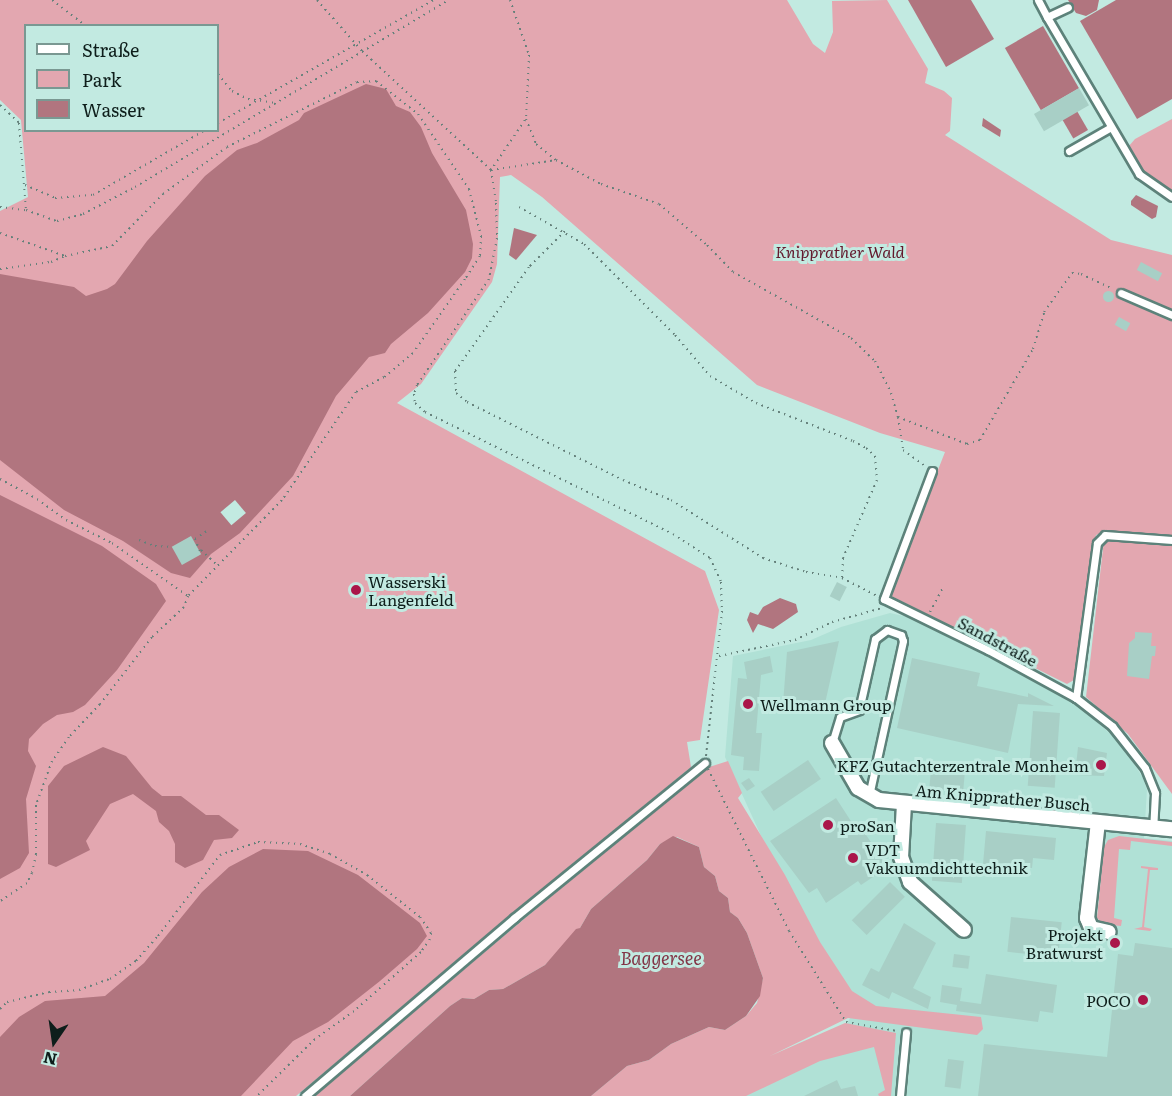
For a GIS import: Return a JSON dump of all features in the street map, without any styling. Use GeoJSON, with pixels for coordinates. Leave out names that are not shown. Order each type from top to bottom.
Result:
{"type":"FeatureCollection","features":[{"type":"Feature","properties":{"kind":"street"},"geometry":{"type":"LineString","coordinates":[[832,743],[858,788],[869,796]]}},
{"type":"Feature","properties":{"kind":"street","name":"Am Knipprather Busch"},"geometry":{"type":"LineString","coordinates":[[869,796],[904,804],[1172,829]]}},
{"type":"Feature","properties":{"kind":"street","name":"Am Knipprather Busch"},"geometry":{"type":"LineString","coordinates":[[904,804],[901,857],[910,882],[964,930]]}},
{"type":"Feature","properties":{"kind":"street","name":"Am Knipprather Busch"},"geometry":{"type":"LineString","coordinates":[[1098,822],[1087,918],[1091,928],[1109,932]]}},
{"type":"Feature","properties":{"kind":"lane"},"geometry":{"type":"LineString","coordinates":[[1038,0],[1139,174],[1172,197]]}},
{"type":"Feature","properties":{"kind":"lane"},"geometry":{"type":"LineString","coordinates":[[1047,17],[1068,7]]}},
{"type":"Feature","properties":{"kind":"lane"},"geometry":{"type":"LineString","coordinates":[[1070,152],[1111,127]]}},
{"type":"Feature","properties":{"kind":"lane"},"geometry":{"type":"LineString","coordinates":[[1121,293],[1172,315]]}},
{"type":"Feature","properties":{"kind":"lane"},"geometry":{"type":"LineString","coordinates":[[884,599],[932,471]]}},
{"type":"Feature","properties":{"kind":"lane"},"geometry":{"type":"LineString","coordinates":[[1076,698],[1097,543],[1106,535],[1172,540]]}},
{"type":"Feature","properties":{"kind":"lane","name":"Sandstraße"},"geometry":{"type":"LineString","coordinates":[[884,599],[1076,698],[1112,726],[1145,768],[1155,793],[1154,827]]}},
{"type":"Feature","properties":{"kind":"lane"},"geometry":{"type":"LineString","coordinates":[[832,743],[840,717],[859,710],[875,639],[887,630],[901,635],[903,641],[869,796]]}},
{"type":"Feature","properties":{"kind":"lane"},"geometry":{"type":"LineString","coordinates":[[304,1096],[514,918],[705,763]]}},
{"type":"Feature","properties":{"kind":"lane"},"geometry":{"type":"LineString","coordinates":[[900,1096],[906,1032]]}},
{"type":"Feature","properties":{"kind":"path"},"geometry":{"type":"LineString","coordinates":[[52,0],[83,24]]}},
{"type":"Feature","properties":{"kind":"path"},"geometry":{"type":"LineString","coordinates":[[317,0],[362,51],[492,170]]}},
{"type":"Feature","properties":{"kind":"path"},"geometry":{"type":"LineString","coordinates":[[219,122],[434,0]]}},
{"type":"Feature","properties":{"kind":"path"},"geometry":{"type":"LineString","coordinates":[[0,207],[26,210],[57,221],[83,214],[135,187],[449,0]]}},
{"type":"Feature","properties":{"kind":"path"},"geometry":{"type":"LineString","coordinates":[[510,0],[529,55],[526,119],[536,144],[556,160],[601,184],[659,204],[707,245],[733,272],[851,338],[875,362],[891,393],[898,417],[903,450],[932,471]]}},
{"type":"Feature","properties":{"kind":"path"},"geometry":{"type":"LineString","coordinates":[[219,75],[232,91],[248,99],[276,103]]}},
{"type":"Feature","properties":{"kind":"path"},"geometry":{"type":"LineString","coordinates":[[0,269],[51,262],[65,256],[112,246],[163,194],[227,147],[357,82],[376,81],[418,114],[469,189],[481,236],[480,256],[413,353],[384,377],[356,392],[282,500],[188,596],[184,607],[152,637],[52,761],[36,805],[36,854],[32,873],[27,883],[0,901]]}},
{"type":"Feature","properties":{"kind":"path"},"geometry":{"type":"LineString","coordinates":[[0,105],[19,123],[26,210]]}},
{"type":"Feature","properties":{"kind":"path"},"geometry":{"type":"LineString","coordinates":[[526,119],[492,170],[497,238],[489,279],[417,385],[414,394],[415,403],[425,412],[673,534],[710,558],[721,582],[722,611],[705,763],[789,931],[846,1022],[906,1032]]}},
{"type":"Feature","properties":{"kind":"path"},"geometry":{"type":"LineString","coordinates":[[25,185],[56,198],[93,195],[202,132]]}},
{"type":"Feature","properties":{"kind":"path"},"geometry":{"type":"LineString","coordinates":[[492,170],[556,160]]}},
{"type":"Feature","properties":{"kind":"path"},"geometry":{"type":"LineString","coordinates":[[519,207],[565,231],[584,244],[675,335],[710,376],[756,403],[853,441],[875,456],[877,480],[843,558],[842,578]]}},
{"type":"Feature","properties":{"kind":"path"},"geometry":{"type":"LineString","coordinates":[[565,231],[529,267],[455,371],[456,393],[467,402],[623,480],[671,500],[762,558],[806,572],[842,578],[884,599]]}},
{"type":"Feature","properties":{"kind":"path"},"geometry":{"type":"LineString","coordinates":[[0,233],[65,256]]}},
{"type":"Feature","properties":{"kind":"path"},"geometry":{"type":"LineString","coordinates":[[898,417],[967,444],[980,440],[1033,349],[1044,312],[1072,273],[1082,274],[1121,293]]}},
{"type":"Feature","properties":{"kind":"path"},"geometry":{"type":"LineString","coordinates":[[0,479],[37,499],[66,520],[112,543],[188,596]]}},
{"type":"Feature","properties":{"kind":"path"},"geometry":{"type":"LineString","coordinates":[[207,531],[195,539],[200,551],[217,565]]}},
{"type":"Feature","properties":{"kind":"path"},"geometry":{"type":"LineString","coordinates":[[139,540],[155,546],[172,547]]}},
{"type":"Feature","properties":{"kind":"path"},"geometry":{"type":"LineString","coordinates":[[934,602],[942,589]]}},
{"type":"Feature","properties":{"kind":"path"},"geometry":{"type":"LineString","coordinates":[[717,656],[795,640],[832,622],[896,604]]}},
{"type":"Feature","properties":{"kind":"path"},"geometry":{"type":"LineString","coordinates":[[0,1009],[7,1002],[38,995],[79,990],[110,979],[128,967],[158,936],[220,855],[258,842],[300,844],[330,854],[367,875],[420,917],[431,933],[430,939],[421,952],[354,1011],[315,1039],[257,1096]]}},
{"type":"Feature","properties":{"kind":"shaded area"},"geometry":{"type":"Polygon","coordinates":[[[890,613],[917,619],[1077,705],[1121,743],[1143,778],[1147,790],[1144,838],[1172,841],[1172,1096],[660,1096],[738,1072],[845,1026],[858,1006],[785,888],[725,757],[733,656],[811,640],[841,627],[890,613]]]}},
{"type":"Feature","properties":{"kind":"green space","name":"Wasserski Langenfeld"},"geometry":{"type":"Polygon","coordinates":[[[0,0],[787,0],[813,44],[825,53],[833,32],[832,1],[887,0],[928,69],[925,83],[944,91],[952,98],[950,131],[945,135],[1111,240],[1172,255],[1172,537],[1101,533],[1096,535],[1074,680],[1067,684],[889,595],[945,452],[880,433],[757,385],[542,197],[511,175],[500,177],[497,264],[492,282],[421,384],[397,403],[705,571],[719,610],[700,740],[687,742],[691,767],[296,1096],[0,1096],[0,211],[28,197],[21,120],[0,100],[0,0]]]}},
{"type":"Feature","properties":{"kind":"green space"},"geometry":{"type":"Polygon","coordinates":[[[1172,119],[1172,191],[1142,171],[1129,146],[1135,139],[1172,119]]]}},
{"type":"Feature","properties":{"kind":"green space"},"geometry":{"type":"Polygon","coordinates":[[[1104,540],[1172,545],[1172,794],[1128,734],[1086,697],[1104,540]]]}},
{"type":"Feature","properties":{"kind":"green space"},"geometry":{"type":"Polygon","coordinates":[[[728,761],[742,793],[738,798],[785,875],[820,942],[852,991],[876,1006],[981,1017],[983,1029],[977,1035],[848,1018],[770,1056],[845,1023],[896,1033],[891,1096],[879,1096],[878,1094],[885,1090],[874,1047],[820,1061],[746,1096],[591,1096],[627,1066],[649,1060],[671,1044],[709,1027],[725,1030],[746,1016],[757,1003],[763,978],[747,933],[738,918],[730,912],[728,898],[719,891],[715,876],[704,867],[699,847],[677,837],[660,844],[647,860],[591,909],[580,928],[545,965],[503,989],[489,990],[474,999],[462,998],[450,1006],[350,1096],[313,1096],[703,769],[728,761]]]}},
{"type":"Feature","properties":{"kind":"green space"},"geometry":{"type":"Polygon","coordinates":[[[1119,836],[1172,842],[1172,846],[1131,841],[1130,850],[1119,849],[1114,918],[1122,920],[1121,926],[1103,924],[1097,918],[1104,847],[1108,840],[1119,836]]]}},
{"type":"Feature","properties":{"kind":"green space"},"geometry":{"type":"Polygon","coordinates":[[[1141,866],[1158,868],[1158,870],[1150,870],[1144,927],[1152,929],[1150,931],[1134,929],[1142,927],[1148,869],[1141,868],[1141,866]]]}},
{"type":"Feature","properties":{"kind":"water"},"geometry":{"type":"Polygon","coordinates":[[[908,0],[971,0],[994,39],[946,67],[908,0]]]}},
{"type":"Feature","properties":{"kind":"water"},"geometry":{"type":"Polygon","coordinates":[[[1068,0],[1099,0],[1097,10],[1086,16],[1076,13],[1068,0]]]}},
{"type":"Feature","properties":{"kind":"water"},"geometry":{"type":"Polygon","coordinates":[[[1116,0],[1172,0],[1172,99],[1137,119],[1080,21],[1116,0]]]}},
{"type":"Feature","properties":{"kind":"water"},"geometry":{"type":"Polygon","coordinates":[[[1043,26],[1079,88],[1041,110],[1005,48],[1043,26]]]}},
{"type":"Feature","properties":{"kind":"water"},"geometry":{"type":"Polygon","coordinates":[[[366,84],[386,89],[396,106],[410,112],[421,127],[432,153],[466,210],[473,244],[472,258],[465,272],[428,313],[391,344],[385,353],[369,357],[336,396],[293,476],[240,533],[211,554],[190,578],[171,573],[123,541],[64,510],[0,460],[0,274],[74,287],[86,296],[107,289],[115,284],[147,241],[205,176],[237,150],[257,143],[299,120],[304,113],[366,84]]]}},
{"type":"Feature","properties":{"kind":"water"},"geometry":{"type":"Polygon","coordinates":[[[1077,111],[1088,130],[1073,139],[1062,120],[1077,111]]]}},
{"type":"Feature","properties":{"kind":"water"},"geometry":{"type":"Polygon","coordinates":[[[983,118],[1001,130],[1000,137],[982,126],[983,118]]]}},
{"type":"Feature","properties":{"kind":"water"},"geometry":{"type":"Polygon","coordinates":[[[1136,195],[1158,206],[1156,217],[1152,219],[1131,205],[1136,195]]]}},
{"type":"Feature","properties":{"kind":"water"},"geometry":{"type":"Polygon","coordinates":[[[514,228],[537,235],[516,260],[509,255],[514,228]]]}},
{"type":"Feature","properties":{"kind":"water"},"geometry":{"type":"Polygon","coordinates":[[[0,495],[102,546],[156,584],[166,601],[117,670],[85,705],[73,712],[57,715],[43,724],[29,739],[28,751],[36,766],[26,799],[29,853],[20,868],[0,879],[0,495]]]}},
{"type":"Feature","properties":{"kind":"water"},"geometry":{"type":"Polygon","coordinates":[[[780,598],[796,604],[798,612],[773,629],[758,624],[753,633],[747,620],[750,612],[758,615],[763,607],[780,598]]]}},
{"type":"Feature","properties":{"kind":"water"},"geometry":{"type":"Polygon","coordinates":[[[103,747],[126,756],[152,788],[162,796],[181,796],[206,815],[219,815],[239,830],[232,838],[214,840],[203,860],[185,868],[175,862],[175,844],[169,831],[159,822],[156,811],[133,794],[110,804],[86,841],[90,850],[56,867],[48,864],[48,786],[64,766],[103,747]]]}},
{"type":"Feature","properties":{"kind":"water","name":"Baggersee"},"geometry":{"type":"Polygon","coordinates":[[[673,836],[699,847],[704,867],[715,876],[719,891],[728,898],[730,912],[738,918],[747,933],[763,978],[760,996],[746,1016],[725,1030],[709,1027],[671,1044],[649,1060],[627,1066],[591,1096],[350,1096],[450,1006],[462,998],[474,999],[489,990],[503,989],[545,965],[576,929],[580,928],[591,909],[647,860],[660,844],[673,836]]]}},
{"type":"Feature","properties":{"kind":"water"},"geometry":{"type":"Polygon","coordinates":[[[263,849],[308,851],[358,875],[420,923],[427,936],[417,949],[328,1022],[293,1041],[241,1096],[0,1096],[0,1037],[19,1017],[45,1001],[105,996],[144,963],[202,892],[229,867],[263,849]]]}},
{"type":"Feature","properties":{"kind":"pier"},"geometry":{"type":"Polygon","coordinates":[[[235,500],[246,513],[231,525],[220,512],[235,500]]]}},
{"type":"Feature","properties":{"kind":"building"},"geometry":{"type":"Polygon","coordinates":[[[1079,88],[1089,105],[1044,131],[1034,114],[1079,88]]]}},
{"type":"Feature","properties":{"kind":"building"},"geometry":{"type":"Polygon","coordinates":[[[1141,262],[1162,273],[1158,281],[1137,270],[1141,262]]]}},
{"type":"Feature","properties":{"kind":"building"},"geometry":{"type":"Polygon","coordinates":[[[1108,291],[1112,292],[1112,300],[1108,301],[1104,300],[1103,296],[1104,292],[1108,291]]]}},
{"type":"Feature","properties":{"kind":"building"},"geometry":{"type":"Polygon","coordinates":[[[1119,317],[1130,323],[1126,331],[1115,325],[1119,317]]]}},
{"type":"Feature","properties":{"kind":"building"},"geometry":{"type":"Polygon","coordinates":[[[191,536],[201,554],[182,565],[172,547],[191,536]]]}},
{"type":"Feature","properties":{"kind":"building"},"geometry":{"type":"Polygon","coordinates":[[[837,582],[847,587],[840,601],[830,596],[837,582]]]}},
{"type":"Feature","properties":{"kind":"building"},"geometry":{"type":"Polygon","coordinates":[[[1135,632],[1152,633],[1151,646],[1156,646],[1155,656],[1152,656],[1149,679],[1127,676],[1129,643],[1135,638],[1135,632]]]}},
{"type":"Feature","properties":{"kind":"building"},"geometry":{"type":"Polygon","coordinates":[[[839,641],[824,708],[783,704],[787,652],[839,641]]]}},
{"type":"Feature","properties":{"kind":"building"},"geometry":{"type":"Polygon","coordinates":[[[770,656],[773,672],[761,675],[756,733],[762,733],[759,771],[743,770],[744,757],[731,755],[738,678],[747,679],[744,662],[770,656]]]}},
{"type":"Feature","properties":{"kind":"building"},"geometry":{"type":"Polygon","coordinates":[[[912,658],[980,673],[977,686],[1028,697],[1028,693],[1054,706],[1018,704],[1008,753],[897,728],[912,658]]]}},
{"type":"Feature","properties":{"kind":"building"},"geometry":{"type":"Polygon","coordinates":[[[1033,711],[1060,713],[1055,788],[1028,786],[1033,711]]]}},
{"type":"Feature","properties":{"kind":"building"},"geometry":{"type":"Polygon","coordinates":[[[1078,747],[1107,753],[1104,776],[1075,775],[1078,747]]]}},
{"type":"Feature","properties":{"kind":"building"},"geometry":{"type":"Polygon","coordinates":[[[808,760],[821,779],[774,811],[761,792],[808,760]]]}},
{"type":"Feature","properties":{"kind":"building"},"geometry":{"type":"Polygon","coordinates":[[[931,769],[965,772],[963,792],[929,789],[931,769]]]}},
{"type":"Feature","properties":{"kind":"building"},"geometry":{"type":"Polygon","coordinates":[[[749,778],[755,786],[747,791],[741,783],[749,778]]]}},
{"type":"Feature","properties":{"kind":"building"},"geometry":{"type":"Polygon","coordinates":[[[836,798],[858,832],[862,829],[888,867],[861,885],[858,881],[826,903],[817,888],[809,893],[770,841],[836,798]]]}},
{"type":"Feature","properties":{"kind":"building"},"geometry":{"type":"Polygon","coordinates":[[[936,823],[966,825],[962,883],[932,881],[936,823]]]}},
{"type":"Feature","properties":{"kind":"building"},"geometry":{"type":"Polygon","coordinates":[[[986,831],[1056,838],[1054,860],[1033,858],[1032,868],[983,864],[986,831]]]}},
{"type":"Feature","properties":{"kind":"building"},"geometry":{"type":"Polygon","coordinates":[[[890,882],[905,897],[867,935],[852,920],[890,882]]]}},
{"type":"Feature","properties":{"kind":"building"},"geometry":{"type":"Polygon","coordinates":[[[1011,917],[1062,922],[1058,957],[1007,952],[1011,917]]]}},
{"type":"Feature","properties":{"kind":"building"},"geometry":{"type":"Polygon","coordinates":[[[904,923],[936,943],[913,988],[931,997],[928,1009],[892,992],[889,999],[862,985],[871,968],[879,972],[904,923]]]}},
{"type":"Feature","properties":{"kind":"building","name":"POCO"},"geometry":{"type":"Polygon","coordinates":[[[1135,943],[1172,948],[1172,1096],[978,1096],[984,1044],[1107,1057],[1118,954],[1133,956],[1135,943]]]}},
{"type":"Feature","properties":{"kind":"building"},"geometry":{"type":"Polygon","coordinates":[[[954,954],[970,956],[968,969],[952,967],[954,954]]]}},
{"type":"Feature","properties":{"kind":"building"},"geometry":{"type":"Polygon","coordinates":[[[986,974],[1057,985],[1053,1013],[1040,1011],[1038,1022],[956,1011],[957,1005],[940,1002],[942,985],[962,988],[960,1001],[981,1004],[986,974]]]}},
{"type":"Feature","properties":{"kind":"building"},"geometry":{"type":"Polygon","coordinates":[[[948,1059],[964,1061],[960,1089],[945,1087],[948,1059]]]}},
{"type":"Feature","properties":{"kind":"building"},"geometry":{"type":"Polygon","coordinates":[[[837,1080],[841,1089],[855,1086],[858,1096],[804,1096],[837,1080]]]}},
{"type":"Feature","properties":{"kind":"place","name":"Wasserski Langenfeld"},"geometry":{"type":"Point","coordinates":[356,590]}},
{"type":"Feature","properties":{"kind":"place","name":"Wellmann Group"},"geometry":{"type":"Point","coordinates":[748,704]}},
{"type":"Feature","properties":{"kind":"place","name":"KFZ Gutachterzentrale Monheim"},"geometry":{"type":"Point","coordinates":[1101,765]}},
{"type":"Feature","properties":{"kind":"place","name":"proSan"},"geometry":{"type":"Point","coordinates":[828,825]}},
{"type":"Feature","properties":{"kind":"place","name":"VDT Vakuumdichttechnik"},"geometry":{"type":"Point","coordinates":[853,858]}},
{"type":"Feature","properties":{"kind":"place","name":"Projekt Bratwurst"},"geometry":{"type":"Point","coordinates":[1115,943]}},
{"type":"Feature","properties":{"kind":"place","name":"POCO"},"geometry":{"type":"Point","coordinates":[1143,1000]}},
{"type":"Feature","properties":{"kind":"park label","name":"Knipprather Wald"},"geometry":{"type":"Point","coordinates":[840,251]}}]}
